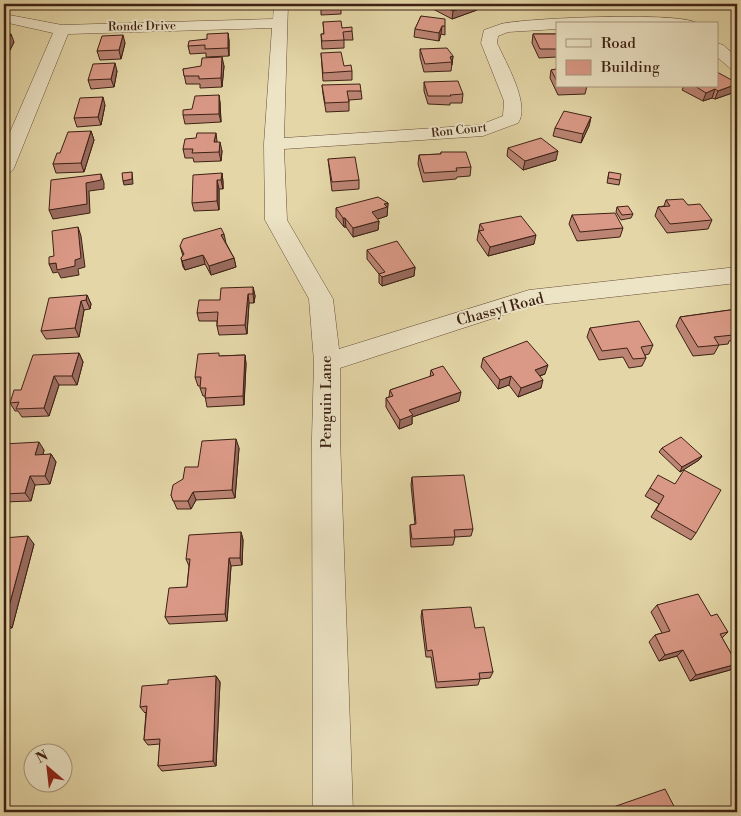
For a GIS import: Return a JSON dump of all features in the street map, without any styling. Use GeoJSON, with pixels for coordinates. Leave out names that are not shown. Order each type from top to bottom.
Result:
{"type":"FeatureCollection","features":[{"type":"Feature","properties":{"kind":"street","name":"Ronde Drive"},"geometry":{"type":"LineString","coordinates":[[4,18],[62,30],[281,13]]}},
{"type":"Feature","properties":{"kind":"street","name":"Penguin Lane"},"geometry":{"type":"LineString","coordinates":[[281,13],[274,144],[276,220],[320,299],[327,362],[326,438],[332,812]]}},
{"type":"Feature","properties":{"kind":"street","name":"Ron Court"},"geometry":{"type":"LineString","coordinates":[[610,22],[664,20],[677,22]]}},
{"type":"Feature","properties":{"kind":"street","name":"Ron Court"},"geometry":{"type":"LineString","coordinates":[[274,144],[483,130],[512,119],[513,101],[489,44],[490,33],[506,27],[556,24]]}},
{"type":"Feature","properties":{"kind":"street"},"geometry":{"type":"LineString","coordinates":[[4,168],[62,30]]}},
{"type":"Feature","properties":{"kind":"street"},"geometry":{"type":"LineString","coordinates":[[718,49],[737,65]]}},
{"type":"Feature","properties":{"kind":"street","name":"Chassyl Road"},"geometry":{"type":"LineString","coordinates":[[327,362],[530,298],[737,275]]}},
{"type":"Feature","properties":{"kind":"building"},"geometry":{"type":"Polygon","coordinates":[[[321,4],[341,4],[341,6],[321,7],[321,4]]]}},
{"type":"Feature","properties":{"kind":"building"},"geometry":{"type":"Polygon","coordinates":[[[438,4],[473,4],[453,11],[438,4]]]}},
{"type":"Feature","properties":{"kind":"building"},"geometry":{"type":"Polygon","coordinates":[[[421,16],[445,19],[445,26],[442,26],[439,33],[415,29],[421,16]]]}},
{"type":"Feature","properties":{"kind":"building"},"geometry":{"type":"Polygon","coordinates":[[[341,21],[342,28],[352,27],[352,31],[343,32],[344,40],[322,41],[321,34],[324,34],[323,22],[341,21]]]}},
{"type":"Feature","properties":{"kind":"building"},"geometry":{"type":"Polygon","coordinates":[[[228,33],[228,48],[205,49],[205,45],[188,46],[189,41],[207,39],[207,34],[228,33]]]}},
{"type":"Feature","properties":{"kind":"building"},"geometry":{"type":"Polygon","coordinates":[[[4,34],[11,34],[4,48],[4,34]]]}},
{"type":"Feature","properties":{"kind":"building"},"geometry":{"type":"Polygon","coordinates":[[[533,34],[556,34],[556,49],[540,49],[533,34]]]}},
{"type":"Feature","properties":{"kind":"building"},"geometry":{"type":"Polygon","coordinates":[[[123,35],[119,50],[97,51],[102,36],[123,35]]]}},
{"type":"Feature","properties":{"kind":"building"},"geometry":{"type":"Polygon","coordinates":[[[447,48],[453,56],[450,57],[452,62],[425,64],[420,49],[447,48]]]}},
{"type":"Feature","properties":{"kind":"building"},"geometry":{"type":"Polygon","coordinates":[[[341,52],[344,66],[351,65],[352,71],[323,73],[321,53],[341,52]]]}},
{"type":"Feature","properties":{"kind":"building"},"geometry":{"type":"Polygon","coordinates":[[[222,57],[221,78],[199,79],[199,76],[184,76],[183,69],[201,66],[202,58],[222,57]]]}},
{"type":"Feature","properties":{"kind":"building"},"geometry":{"type":"Polygon","coordinates":[[[115,63],[111,79],[88,80],[93,64],[115,63]]]}},
{"type":"Feature","properties":{"kind":"building"},"geometry":{"type":"Polygon","coordinates":[[[556,69],[556,79],[551,70],[556,69]]]}},
{"type":"Feature","properties":{"kind":"building"},"geometry":{"type":"Polygon","coordinates":[[[718,73],[737,83],[718,91],[715,89],[706,93],[698,88],[718,88],[718,73]]]}},
{"type":"Feature","properties":{"kind":"building"},"geometry":{"type":"Polygon","coordinates":[[[458,81],[463,94],[451,96],[428,96],[424,82],[458,81]]]}},
{"type":"Feature","properties":{"kind":"building"},"geometry":{"type":"Polygon","coordinates":[[[360,84],[361,91],[347,91],[349,102],[325,103],[322,85],[360,84]]]}},
{"type":"Feature","properties":{"kind":"building"},"geometry":{"type":"Polygon","coordinates":[[[219,95],[219,114],[183,115],[183,110],[192,109],[195,96],[219,95]]]}},
{"type":"Feature","properties":{"kind":"building"},"geometry":{"type":"Polygon","coordinates":[[[103,97],[98,117],[74,118],[80,98],[103,97]]]}},
{"type":"Feature","properties":{"kind":"building"},"geometry":{"type":"Polygon","coordinates":[[[564,111],[591,117],[583,134],[555,128],[564,111]]]}},
{"type":"Feature","properties":{"kind":"building"},"geometry":{"type":"Polygon","coordinates":[[[91,131],[81,163],[53,164],[57,153],[60,153],[68,132],[91,131]]]}},
{"type":"Feature","properties":{"kind":"building"},"geometry":{"type":"Polygon","coordinates":[[[197,133],[216,133],[214,142],[220,142],[219,152],[192,153],[193,149],[183,149],[185,139],[196,138],[197,133]]]}},
{"type":"Feature","properties":{"kind":"building"},"geometry":{"type":"Polygon","coordinates":[[[541,138],[558,151],[525,161],[508,148],[541,138]]]}},
{"type":"Feature","properties":{"kind":"building"},"geometry":{"type":"Polygon","coordinates":[[[441,152],[466,152],[471,167],[456,168],[457,171],[424,173],[419,155],[441,154],[441,152]]]}},
{"type":"Feature","properties":{"kind":"building"},"geometry":{"type":"Polygon","coordinates":[[[355,157],[359,180],[332,182],[328,159],[355,157]]]}},
{"type":"Feature","properties":{"kind":"building"},"geometry":{"type":"Polygon","coordinates":[[[132,172],[132,179],[123,181],[122,173],[132,172]]]}},
{"type":"Feature","properties":{"kind":"building"},"geometry":{"type":"Polygon","coordinates":[[[609,172],[621,174],[620,180],[608,178],[609,172]]]}},
{"type":"Feature","properties":{"kind":"building"},"geometry":{"type":"Polygon","coordinates":[[[222,173],[221,180],[217,180],[217,201],[192,203],[193,175],[222,173]]]}},
{"type":"Feature","properties":{"kind":"building"},"geometry":{"type":"Polygon","coordinates":[[[101,174],[101,180],[86,183],[87,204],[49,210],[51,180],[101,174]]]}},
{"type":"Feature","properties":{"kind":"building"},"geometry":{"type":"Polygon","coordinates":[[[378,197],[388,203],[384,204],[387,207],[372,212],[379,221],[353,228],[336,208],[378,197]]]}},
{"type":"Feature","properties":{"kind":"building"},"geometry":{"type":"Polygon","coordinates":[[[683,199],[688,205],[700,204],[712,220],[670,224],[658,207],[670,206],[666,200],[683,199]]]}},
{"type":"Feature","properties":{"kind":"building"},"geometry":{"type":"Polygon","coordinates":[[[628,206],[633,214],[622,215],[617,207],[628,206]]]}},
{"type":"Feature","properties":{"kind":"building"},"geometry":{"type":"Polygon","coordinates":[[[615,213],[623,228],[580,232],[572,215],[615,213]]]}},
{"type":"Feature","properties":{"kind":"building"},"geometry":{"type":"Polygon","coordinates":[[[521,216],[536,235],[490,247],[479,231],[484,230],[480,224],[521,216]]]}},
{"type":"Feature","properties":{"kind":"building"},"geometry":{"type":"Polygon","coordinates":[[[78,227],[81,258],[75,260],[75,266],[57,270],[56,263],[49,264],[49,257],[54,256],[52,231],[78,227]]]}},
{"type":"Feature","properties":{"kind":"building"},"geometry":{"type":"Polygon","coordinates":[[[221,228],[224,234],[221,235],[234,258],[209,266],[203,255],[182,261],[181,258],[184,254],[180,246],[183,239],[221,228]]]}},
{"type":"Feature","properties":{"kind":"building"},"geometry":{"type":"Polygon","coordinates":[[[397,241],[415,267],[382,277],[379,274],[385,272],[367,250],[397,241]]]}},
{"type":"Feature","properties":{"kind":"building"},"geometry":{"type":"Polygon","coordinates":[[[253,287],[253,294],[248,294],[245,325],[217,326],[218,312],[197,313],[199,300],[220,300],[221,288],[253,287]]]}},
{"type":"Feature","properties":{"kind":"building"},"geometry":{"type":"Polygon","coordinates":[[[87,295],[86,300],[81,301],[75,328],[41,331],[49,298],[87,295]]]}},
{"type":"Feature","properties":{"kind":"building"},"geometry":{"type":"Polygon","coordinates":[[[737,309],[737,332],[732,333],[733,335],[714,337],[719,345],[698,347],[680,317],[737,309]]]}},
{"type":"Feature","properties":{"kind":"building"},"geometry":{"type":"Polygon","coordinates":[[[639,321],[653,345],[641,347],[646,358],[633,359],[627,348],[602,351],[590,328],[639,321]]]}},
{"type":"Feature","properties":{"kind":"building"},"geometry":{"type":"Polygon","coordinates":[[[527,341],[548,365],[535,370],[543,380],[521,388],[511,376],[500,380],[483,358],[527,341]]]}},
{"type":"Feature","properties":{"kind":"building"},"geometry":{"type":"Polygon","coordinates":[[[79,353],[72,376],[54,376],[44,408],[16,409],[19,402],[10,403],[14,390],[21,390],[33,355],[79,353]]]}},
{"type":"Feature","properties":{"kind":"building"},"geometry":{"type":"Polygon","coordinates":[[[219,353],[219,356],[245,355],[243,396],[205,398],[206,388],[200,388],[201,377],[195,377],[198,354],[219,353]]]}},
{"type":"Feature","properties":{"kind":"building"},"geometry":{"type":"Polygon","coordinates":[[[443,366],[461,392],[409,410],[413,415],[400,420],[386,398],[393,396],[390,390],[434,375],[431,370],[443,366]]]}},
{"type":"Feature","properties":{"kind":"building"},"geometry":{"type":"Polygon","coordinates":[[[681,437],[702,456],[682,467],[662,448],[681,437]]]}},
{"type":"Feature","properties":{"kind":"building"},"geometry":{"type":"Polygon","coordinates":[[[236,439],[232,490],[193,492],[188,501],[173,501],[171,495],[173,485],[183,479],[185,467],[198,467],[202,441],[236,439]]]}},
{"type":"Feature","properties":{"kind":"building"},"geometry":{"type":"Polygon","coordinates":[[[39,442],[35,455],[51,454],[45,476],[30,476],[25,493],[4,494],[4,444],[39,442]]]}},
{"type":"Feature","properties":{"kind":"building"},"geometry":{"type":"Polygon","coordinates":[[[684,470],[721,490],[696,533],[656,510],[664,496],[650,488],[658,475],[675,484],[684,470]]]}},
{"type":"Feature","properties":{"kind":"building"},"geometry":{"type":"Polygon","coordinates":[[[464,475],[473,529],[454,530],[455,537],[412,539],[410,525],[416,524],[412,477],[464,475]]]}},
{"type":"Feature","properties":{"kind":"building"},"geometry":{"type":"Polygon","coordinates":[[[241,532],[240,558],[229,558],[225,614],[165,617],[169,588],[187,587],[190,559],[186,559],[189,535],[241,532]]]}},
{"type":"Feature","properties":{"kind":"building"},"geometry":{"type":"Polygon","coordinates":[[[28,536],[5,621],[4,622],[4,538],[28,536]]]}},
{"type":"Feature","properties":{"kind":"building"},"geometry":{"type":"Polygon","coordinates":[[[698,594],[711,616],[717,614],[728,632],[720,634],[737,664],[696,675],[683,650],[665,655],[655,635],[670,631],[657,605],[698,594]]]}},
{"type":"Feature","properties":{"kind":"building"},"geometry":{"type":"Polygon","coordinates":[[[471,607],[475,628],[484,627],[493,672],[479,673],[480,679],[437,682],[432,650],[427,651],[422,610],[471,607]]]}},
{"type":"Feature","properties":{"kind":"building"},"geometry":{"type":"Polygon","coordinates":[[[216,676],[213,761],[158,766],[160,739],[144,740],[147,706],[140,707],[142,686],[168,684],[168,680],[216,676]]]}},
{"type":"Feature","properties":{"kind":"building"},"geometry":{"type":"Polygon","coordinates":[[[665,789],[677,812],[599,812],[665,789]]]}}]}
